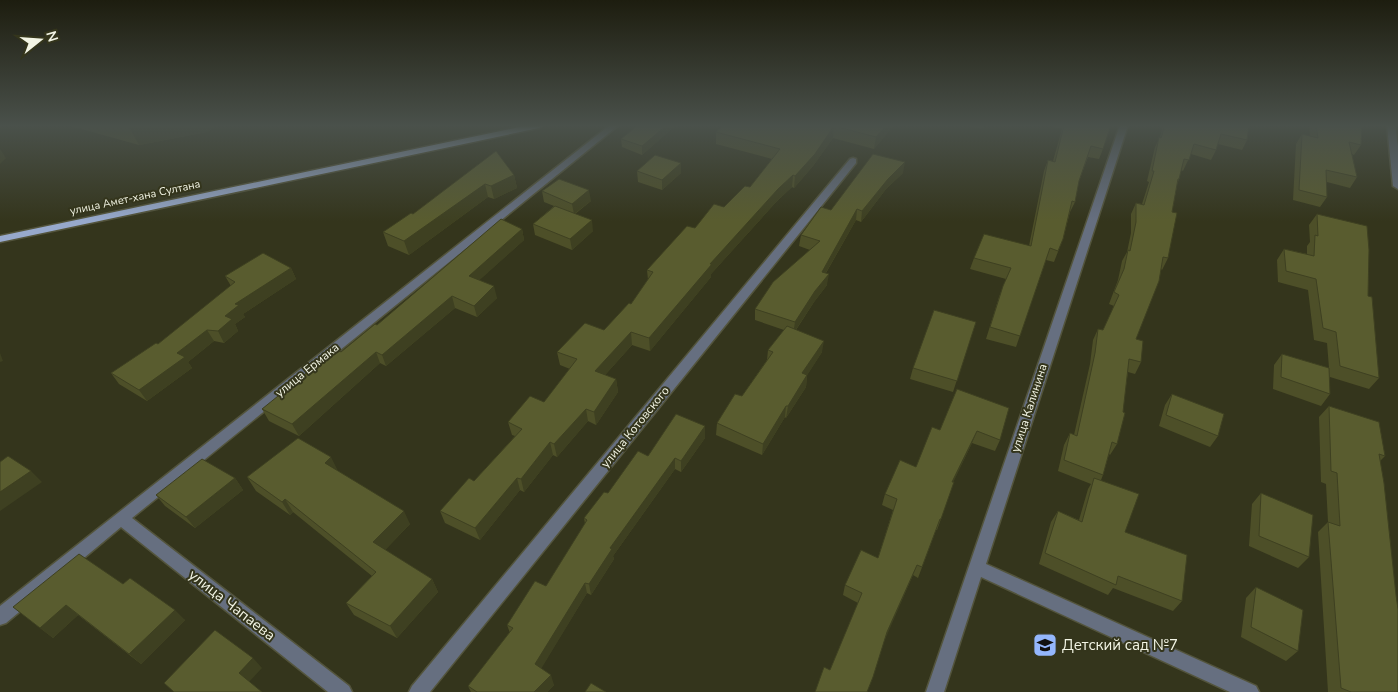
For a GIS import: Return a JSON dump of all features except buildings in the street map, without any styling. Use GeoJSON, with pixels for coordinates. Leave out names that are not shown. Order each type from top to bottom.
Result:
{"type":"FeatureCollection","features":[{"type":"Feature","properties":{"kind":"main road","name":"улица Амет-хана Султана"},"geometry":{"type":"LineString","coordinates":[[0,239],[384,157]]}},
{"type":"Feature","properties":{"kind":"street","name":"улица Ермака"},"geometry":{"type":"LineString","coordinates":[[0,618],[121,518],[573,157]]}},
{"type":"Feature","properties":{"kind":"street","name":"улица Калинина"},"geometry":{"type":"LineString","coordinates":[[935,692],[1113,157]]}},
{"type":"Feature","properties":{"kind":"street"},"geometry":{"type":"LineString","coordinates":[[1395,157],[1398,186]]}},
{"type":"Feature","properties":{"kind":"street","name":"улица Котовского"},"geometry":{"type":"LineString","coordinates":[[418,692],[853,161]]}},
{"type":"Feature","properties":{"kind":"street","name":"улица Чапаева"},"geometry":{"type":"LineString","coordinates":[[121,518],[343,692]]}},
{"type":"Feature","properties":{"kind":"street"},"geometry":{"type":"LineString","coordinates":[[976,568],[1250,692]]}},
{"type":"Feature","properties":{"kind":"place","name":"Детский сад №7"},"geometry":{"type":"Point","coordinates":[1045,645]}}]}
